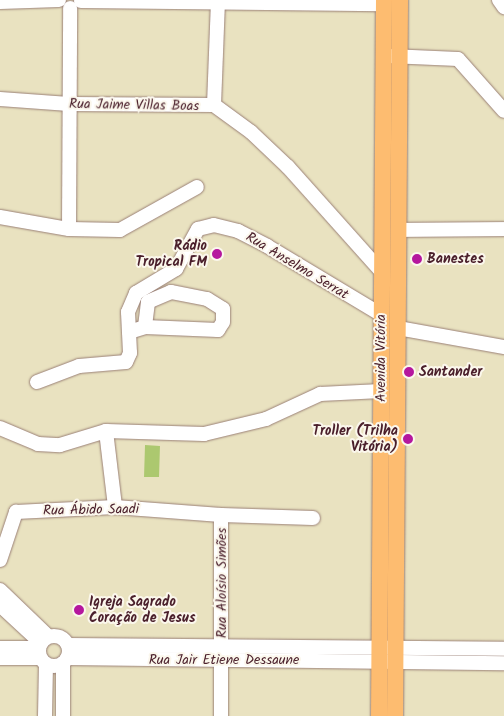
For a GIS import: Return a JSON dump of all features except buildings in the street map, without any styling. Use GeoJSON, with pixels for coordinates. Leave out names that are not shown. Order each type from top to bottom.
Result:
{"type":"FeatureCollection","features":[{"type":"Feature","properties":{"kind":"main road","name":"Avenida Vitória"},"geometry":{"type":"LineString","coordinates":[[379,716],[388,653],[398,328],[398,230],[389,1]]}},
{"type":"Feature","properties":{"kind":"main road","name":"Avenida Vitória"},"geometry":{"type":"LineString","coordinates":[[391,56],[382,246],[381,391],[388,653],[395,716]]}},
{"type":"Feature","properties":{"kind":"main road"},"geometry":{"type":"LineString","coordinates":[[382,308],[386,320],[398,328]]}},
{"type":"Feature","properties":{"kind":"street"},"geometry":{"type":"LineString","coordinates":[[499,0],[504,7]]}},
{"type":"Feature","properties":{"kind":"street"},"geometry":{"type":"LineString","coordinates":[[0,2],[389,1]]}},
{"type":"Feature","properties":{"kind":"street"},"geometry":{"type":"LineString","coordinates":[[69,229],[70,2]]}},
{"type":"Feature","properties":{"kind":"street"},"geometry":{"type":"LineString","coordinates":[[214,105],[218,2]]}},
{"type":"Feature","properties":{"kind":"street"},"geometry":{"type":"LineString","coordinates":[[391,56],[458,59],[504,112]]}},
{"type":"Feature","properties":{"kind":"street","name":"Rua Jaime Villas Boas"},"geometry":{"type":"LineString","coordinates":[[0,99],[69,104],[214,105],[251,132],[288,167],[382,272]]}},
{"type":"Feature","properties":{"kind":"street"},"geometry":{"type":"LineString","coordinates":[[0,217],[69,229],[120,230],[197,187]]}},
{"type":"Feature","properties":{"kind":"street","name":"Rua Anselmo Serrat"},"geometry":{"type":"LineString","coordinates":[[37,382],[79,366],[126,362],[130,353],[128,312],[136,293],[176,269],[198,229],[214,225],[238,231],[382,308]]}},
{"type":"Feature","properties":{"kind":"street"},"geometry":{"type":"LineString","coordinates":[[398,230],[504,229]]}},
{"type":"Feature","properties":{"kind":"street"},"geometry":{"type":"LineString","coordinates":[[360,247],[382,246]]}},
{"type":"Feature","properties":{"kind":"street"},"geometry":{"type":"LineString","coordinates":[[129,332],[145,327],[218,330],[223,322],[223,309],[207,299],[171,292],[148,302],[145,327]]}},
{"type":"Feature","properties":{"kind":"street"},"geometry":{"type":"LineString","coordinates":[[398,328],[504,347]]}},
{"type":"Feature","properties":{"kind":"street"},"geometry":{"type":"LineString","coordinates":[[0,428],[31,442],[60,444],[106,431],[204,434],[266,419],[320,394],[381,391]]}},
{"type":"Feature","properties":{"kind":"street"},"geometry":{"type":"LineString","coordinates":[[106,431],[115,507]]}},
{"type":"Feature","properties":{"kind":"street","name":"Rua Ábido Saadi"},"geometry":{"type":"LineString","coordinates":[[0,560],[16,512],[115,507],[219,515],[312,518]]}},
{"type":"Feature","properties":{"kind":"street","name":"Rua Aloísio Simões"},"geometry":{"type":"LineString","coordinates":[[219,515],[222,654],[221,716]]}},
{"type":"Feature","properties":{"kind":"street"},"geometry":{"type":"LineString","coordinates":[[0,590],[43,650],[45,716]]}},
{"type":"Feature","properties":{"kind":"street"},"geometry":{"type":"LineString","coordinates":[[0,605],[43,650]]}},
{"type":"Feature","properties":{"kind":"street"},"geometry":{"type":"LineString","coordinates":[[0,658],[43,650],[59,636],[66,655],[63,716]]}},
{"type":"Feature","properties":{"kind":"street"},"geometry":{"type":"LineString","coordinates":[[0,648],[43,650]]}},
{"type":"Feature","properties":{"kind":"street"},"geometry":{"type":"LineString","coordinates":[[388,653],[504,649]]}},
{"type":"Feature","properties":{"kind":"street","name":"Rua Jair Etiene Dessaune"},"geometry":{"type":"LineString","coordinates":[[43,650],[56,666],[66,655],[388,653]]}},
{"type":"Feature","properties":{"kind":"street"},"geometry":{"type":"LineString","coordinates":[[388,653],[504,663]]}},
{"type":"Feature","properties":{"kind":"green space"},"geometry":{"type":"Polygon","coordinates":[[[145,445],[160,446],[159,477],[144,477],[145,445]]]}},
{"type":"Feature","properties":{"kind":"place","name":"Rádio Tropical FM"},"geometry":{"type":"Point","coordinates":[217,254]}},
{"type":"Feature","properties":{"kind":"place","name":"Banestes"},"geometry":{"type":"Point","coordinates":[417,259]}},
{"type":"Feature","properties":{"kind":"place","name":"Santander"},"geometry":{"type":"Point","coordinates":[409,372]}},
{"type":"Feature","properties":{"kind":"place","name":"Troller (Trilha Vitória)"},"geometry":{"type":"Point","coordinates":[408,439]}},
{"type":"Feature","properties":{"kind":"place","name":"Igreja Sagrado Coração de Jesus"},"geometry":{"type":"Point","coordinates":[79,610]}}]}
